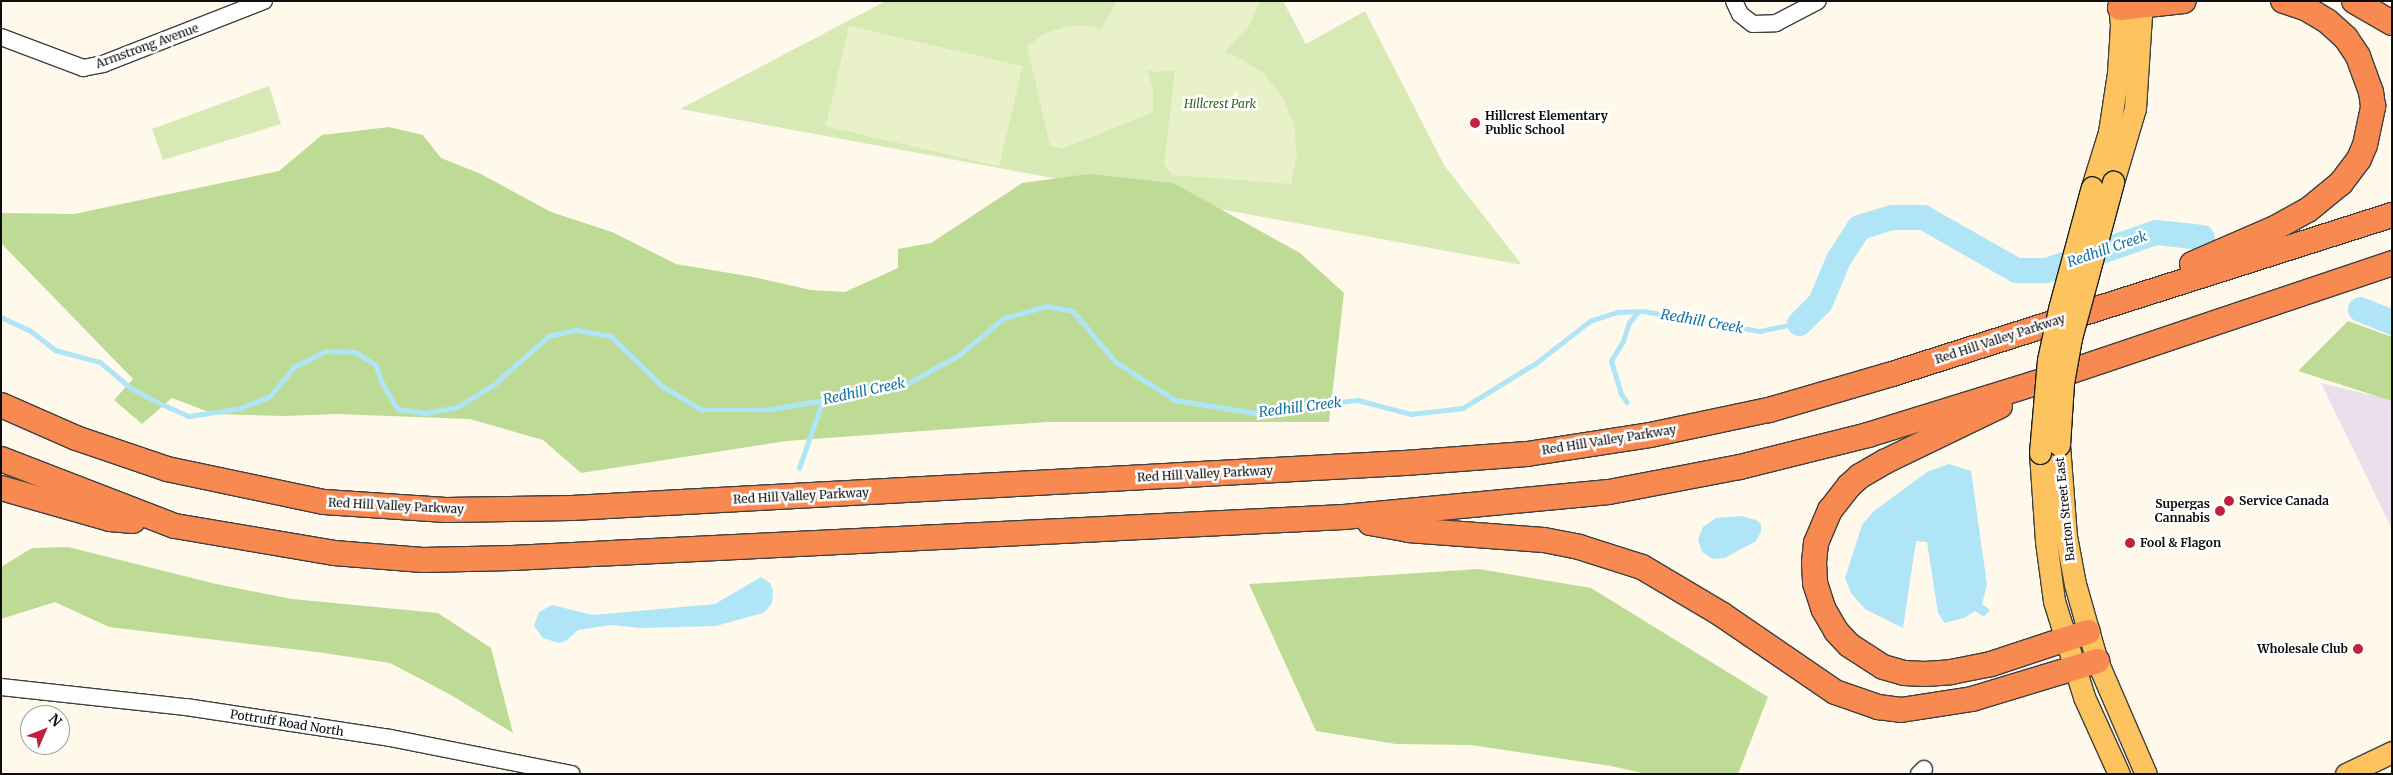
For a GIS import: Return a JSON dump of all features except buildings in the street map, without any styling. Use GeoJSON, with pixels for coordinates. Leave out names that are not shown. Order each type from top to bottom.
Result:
{"type":"FeatureCollection","features":[{"type":"Feature","properties":{"kind":"highway"},"geometry":{"type":"LineString","coordinates":[[2131,4],[2184,1]]}},
{"type":"Feature","properties":{"kind":"highway"},"geometry":{"type":"LineString","coordinates":[[2147,292],[2182,268],[2277,226],[2308,210],[2341,183],[2359,159],[2368,133],[2373,106],[2371,92],[2358,56],[2346,38],[2327,20],[2305,8],[2284,1]]}},
{"type":"Feature","properties":{"kind":"highway"},"geometry":{"type":"LineString","coordinates":[[2354,1],[2392,23]]}},
{"type":"Feature","properties":{"kind":"highway","name":"Red Hill Valley Parkway"},"geometry":{"type":"LineString","coordinates":[[1,405],[76,438],[167,469],[324,502],[446,510],[582,508],[1396,464],[1527,454],[1650,435],[1769,410],[1889,375],[2392,215]]}},
{"type":"Feature","properties":{"kind":"highway"},"geometry":{"type":"LineString","coordinates":[[1,488],[110,519],[175,526],[334,553],[423,560],[522,558],[1344,517],[1609,492],[1712,472],[1868,435],[2033,384],[2392,264]]}},
{"type":"Feature","properties":{"kind":"highway"},"geometry":{"type":"LineString","coordinates":[[2033,384],[1993,411],[1886,461],[1854,481],[1830,510],[1823,526],[1815,552],[1815,583],[1824,610],[1836,631],[1849,645],[1883,667],[1904,673],[1951,672],[1991,664],[2088,632]]}},
{"type":"Feature","properties":{"kind":"highway"},"geometry":{"type":"LineString","coordinates":[[1,460],[175,526]]}},
{"type":"Feature","properties":{"kind":"highway"},"geometry":{"type":"LineString","coordinates":[[1344,517],[1408,530],[1544,540],[1579,547],[1642,566],[1683,589],[1835,692],[1878,707],[1901,710],[1972,699],[2097,661]]}},
{"type":"Feature","properties":{"kind":"main road","name":"Barton Street East"},"geometry":{"type":"LineString","coordinates":[[2131,4],[2134,108],[2071,338],[2050,449],[2075,584],[2088,632],[2097,661],[2146,774]]}},
{"type":"Feature","properties":{"kind":"main road","name":"Barton Street East"},"geometry":{"type":"LineString","coordinates":[[2119,774],[2073,669],[2054,601],[2046,541],[2050,449],[2050,351],[2068,271],[2109,132],[2131,4]]}},
{"type":"Feature","properties":{"kind":"main road"},"geometry":{"type":"LineString","coordinates":[[2346,774],[2392,752]]}},
{"type":"Feature","properties":{"kind":"street","name":"Armstrong Avenue"},"geometry":{"type":"LineString","coordinates":[[1,37],[83,68],[103,64],[264,1]]}},
{"type":"Feature","properties":{"kind":"street"},"geometry":{"type":"LineString","coordinates":[[1734,1],[1740,14],[1753,24],[1776,23],[1818,1]]}},
{"type":"Feature","properties":{"kind":"street","name":"Pottruff Road North"},"geometry":{"type":"LineString","coordinates":[[1,687],[186,707],[390,738],[506,767],[571,774]]}},
{"type":"Feature","properties":{"kind":"shaded area"},"geometry":{"type":"Polygon","coordinates":[[[2321,383],[2392,400],[2392,529],[2321,383]]]}},
{"type":"Feature","properties":{"kind":"green space","name":"Hillcrest Park"},"geometry":{"type":"Polygon","coordinates":[[[886,1],[1283,1],[1306,44],[1365,11],[1444,165],[1522,265],[680,109],[886,1]]]}},
{"type":"Feature","properties":{"kind":"green space"},"geometry":{"type":"Polygon","coordinates":[[[1117,1],[1260,1],[1249,26],[1224,52],[1238,57],[1263,73],[1282,96],[1294,124],[1297,154],[1291,184],[1172,175],[1164,164],[1175,70],[1157,72],[1147,70],[1153,89],[1153,112],[1062,149],[1050,145],[1027,46],[1046,33],[1069,26],[1092,26],[1101,29],[1117,1]]]}},
{"type":"Feature","properties":{"kind":"green space"},"geometry":{"type":"Polygon","coordinates":[[[849,26],[1022,66],[999,166],[826,126],[849,26]]]}},
{"type":"Feature","properties":{"kind":"green space"},"geometry":{"type":"Polygon","coordinates":[[[269,86],[281,124],[163,160],[152,129],[269,86]]]}},
{"type":"Feature","properties":{"kind":"green space"},"geometry":{"type":"Polygon","coordinates":[[[389,127],[423,135],[441,158],[481,174],[551,212],[612,232],[676,264],[753,277],[811,290],[845,292],[898,268],[898,249],[931,243],[1022,183],[1089,174],[1173,183],[1300,253],[1344,293],[1329,422],[1047,422],[786,441],[581,473],[543,440],[470,419],[337,414],[285,416],[214,414],[172,398],[142,424],[114,400],[133,379],[1,243],[1,213],[74,214],[279,171],[322,135],[389,127]]]}},
{"type":"Feature","properties":{"kind":"green space"},"geometry":{"type":"Polygon","coordinates":[[[2348,321],[2392,337],[2392,401],[2298,371],[2348,321]]]}},
{"type":"Feature","properties":{"kind":"green space"},"geometry":{"type":"Polygon","coordinates":[[[68,547],[216,584],[292,599],[438,613],[491,648],[513,733],[451,695],[390,663],[317,652],[109,627],[55,602],[1,619],[1,567],[32,548],[68,547]]]}},
{"type":"Feature","properties":{"kind":"green space"},"geometry":{"type":"Polygon","coordinates":[[[1479,569],[1591,588],[1768,697],[1738,774],[1647,774],[1611,766],[1471,745],[1396,744],[1316,731],[1249,584],[1479,569]]]}},
{"type":"Feature","properties":{"kind":"water"},"geometry":{"type":"Polygon","coordinates":[[[1949,464],[1971,471],[1987,585],[1982,604],[1990,610],[1984,617],[1975,611],[1964,618],[1945,623],[1938,613],[1927,542],[1916,541],[1903,628],[1865,609],[1851,593],[1845,578],[1862,525],[1874,511],[1927,472],[1949,464]]]}},
{"type":"Feature","properties":{"kind":"water"},"geometry":{"type":"Polygon","coordinates":[[[1742,516],[1756,520],[1761,524],[1761,532],[1756,541],[1725,558],[1713,559],[1702,552],[1698,539],[1703,527],[1716,518],[1742,516]]]}},
{"type":"Feature","properties":{"kind":"water"},"geometry":{"type":"Polygon","coordinates":[[[761,577],[770,583],[773,590],[772,603],[768,608],[763,613],[716,626],[640,628],[611,625],[578,630],[566,641],[558,643],[543,638],[534,626],[539,612],[552,605],[593,615],[715,604],[761,577]]]}},
{"type":"Feature","properties":{"kind":"waterway","name":"Redhill Creek"},"geometry":{"type":"LineString","coordinates":[[1799,323],[1820,302],[1838,259],[1859,227],[1892,217],[1923,217],[2016,270],[2046,270],[2156,232],[2202,237]]}},
{"type":"Feature","properties":{"kind":"waterway","name":"Redhill Creek"},"geometry":{"type":"LineString","coordinates":[[1,317],[31,331],[55,350],[100,362],[131,388],[189,416],[241,408],[270,396],[294,367],[325,351],[355,352],[376,365],[383,384],[398,409],[426,413],[458,407],[492,386],[549,336],[576,330],[611,336],[662,386],[702,410],[766,410],[903,386],[959,355],[1004,318],[1047,306],[1073,311],[1116,362],[1175,400],[1256,413],[1358,400],[1411,414],[1463,408],[1536,363],[1590,321],[1617,312],[1643,311],[1760,331],[1799,323]]}},
{"type":"Feature","properties":{"kind":"waterway","name":"Redhill Creek"},"geometry":{"type":"LineString","coordinates":[[2360,309],[2392,322]]}},
{"type":"Feature","properties":{"kind":"waterway"},"geometry":{"type":"LineString","coordinates":[[1627,403],[1621,394],[1611,361],[1623,341],[1629,323],[1638,312]]}},
{"type":"Feature","properties":{"kind":"waterway"},"geometry":{"type":"LineString","coordinates":[[799,468],[823,400]]}},
{"type":"Feature","properties":{"kind":"place","name":"Hillcrest Elementary Public School"},"geometry":{"type":"Point","coordinates":[1475,123]}},
{"type":"Feature","properties":{"kind":"place","name":"Service Canada"},"geometry":{"type":"Point","coordinates":[2229,501]}},
{"type":"Feature","properties":{"kind":"place","name":"Supergas Cannabis"},"geometry":{"type":"Point","coordinates":[2220,511]}},
{"type":"Feature","properties":{"kind":"place","name":"Fool & Flagon"},"geometry":{"type":"Point","coordinates":[2130,543]}},
{"type":"Feature","properties":{"kind":"place","name":"Wholesale Club"},"geometry":{"type":"Point","coordinates":[2358,649]}}]}
